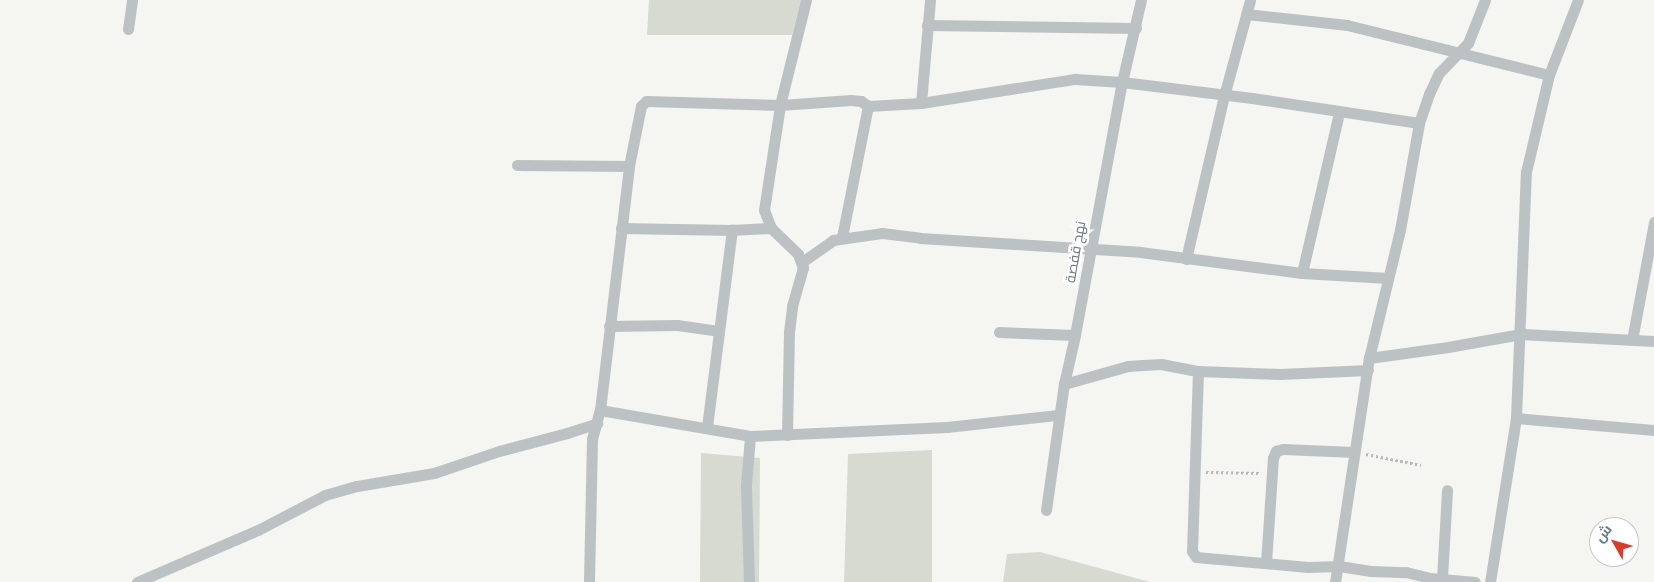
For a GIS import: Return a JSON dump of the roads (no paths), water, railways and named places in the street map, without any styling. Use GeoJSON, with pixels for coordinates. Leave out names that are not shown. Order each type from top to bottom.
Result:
{"type":"FeatureCollection","features":[{"type":"Feature","properties":{"kind":"street"},"geometry":{"type":"LineString","coordinates":[[128,29],[132,0]]}},
{"type":"Feature","properties":{"kind":"street"},"geometry":{"type":"LineString","coordinates":[[787,435],[789,332],[792,306],[803,268],[798,254],[771,228],[764,210],[780,105],[806,0]]}},
{"type":"Feature","properties":{"kind":"street"},"geometry":{"type":"LineString","coordinates":[[921,103],[930,0]]}},
{"type":"Feature","properties":{"kind":"street","name":"نهج قفصة"},"geometry":{"type":"LineString","coordinates":[[1046,510],[1058,415],[1075,335],[1122,82],[1141,0]]}},
{"type":"Feature","properties":{"kind":"street"},"geometry":{"type":"LineString","coordinates":[[1186,259],[1224,96],[1250,0]]}},
{"type":"Feature","properties":{"kind":"street"},"geometry":{"type":"LineString","coordinates":[[1335,582],[1339,566],[1369,358],[1400,230],[1419,123],[1439,73],[1460,54],[1475,31],[1485,0]]}},
{"type":"Feature","properties":{"kind":"street"},"geometry":{"type":"LineString","coordinates":[[1490,582],[1516,418],[1521,334],[1522,225],[1526,172],[1549,75],[1578,0]]}},
{"type":"Feature","properties":{"kind":"street"},"geometry":{"type":"LineString","coordinates":[[1246,14],[1347,25],[1549,75]]}},
{"type":"Feature","properties":{"kind":"street"},"geometry":{"type":"LineString","coordinates":[[927,25],[1136,28]]}},
{"type":"Feature","properties":{"kind":"street"},"geometry":{"type":"LineString","coordinates":[[589,582],[592,517],[592,439],[600,410],[629,166],[640,106],[646,101],[780,105],[851,100],[861,101],[868,106],[921,103],[1070,79],[1122,82],[1252,98],[1339,113],[1419,123]]}},
{"type":"Feature","properties":{"kind":"street"},"geometry":{"type":"LineString","coordinates":[[842,237],[868,106]]}},
{"type":"Feature","properties":{"kind":"street"},"geometry":{"type":"LineString","coordinates":[[1302,273],[1339,113]]}},
{"type":"Feature","properties":{"kind":"street"},"geometry":{"type":"LineString","coordinates":[[517,165],[629,166]]}},
{"type":"Feature","properties":{"kind":"street"},"geometry":{"type":"LineString","coordinates":[[1632,340],[1654,222]]}},
{"type":"Feature","properties":{"kind":"street"},"geometry":{"type":"LineString","coordinates":[[621,228],[732,230],[771,228]]}},
{"type":"Feature","properties":{"kind":"street"},"geometry":{"type":"LineString","coordinates":[[707,427],[732,230]]}},
{"type":"Feature","properties":{"kind":"street"},"geometry":{"type":"LineString","coordinates":[[802,262],[824,245],[842,237],[898,234],[920,238],[1091,249],[1302,273],[1388,278]]}},
{"type":"Feature","properties":{"kind":"street"},"geometry":{"type":"LineString","coordinates":[[609,326],[677,325],[719,331]]}},
{"type":"Feature","properties":{"kind":"street"},"geometry":{"type":"LineString","coordinates":[[999,332],[1075,335]]}},
{"type":"Feature","properties":{"kind":"street"},"geometry":{"type":"LineString","coordinates":[[1369,358],[1521,334],[1654,341]]}},
{"type":"Feature","properties":{"kind":"street"},"geometry":{"type":"LineString","coordinates":[[1064,384],[1128,366],[1161,364],[1198,370],[1280,374],[1368,370]]}},
{"type":"Feature","properties":{"kind":"street"},"geometry":{"type":"LineString","coordinates":[[1198,370],[1192,551],[1196,557],[1406,572],[1429,580],[1442,578],[1475,582]]}},
{"type":"Feature","properties":{"kind":"street"},"geometry":{"type":"LineString","coordinates":[[600,410],[707,427],[750,436],[947,427],[1058,415]]}},
{"type":"Feature","properties":{"kind":"street"},"geometry":{"type":"LineString","coordinates":[[1516,418],[1654,430]]}},
{"type":"Feature","properties":{"kind":"street"},"geometry":{"type":"LineString","coordinates":[[138,582],[258,530],[325,495],[358,486],[434,473],[499,451],[597,423]]}},
{"type":"Feature","properties":{"kind":"street"},"geometry":{"type":"LineString","coordinates":[[749,582],[746,486],[750,436]]}},
{"type":"Feature","properties":{"kind":"street"},"geometry":{"type":"LineString","coordinates":[[1266,563],[1273,458],[1276,451],[1283,449],[1354,452]]}},
{"type":"Feature","properties":{"kind":"street"},"geometry":{"type":"LineString","coordinates":[[1442,578],[1447,490]]}}]}
